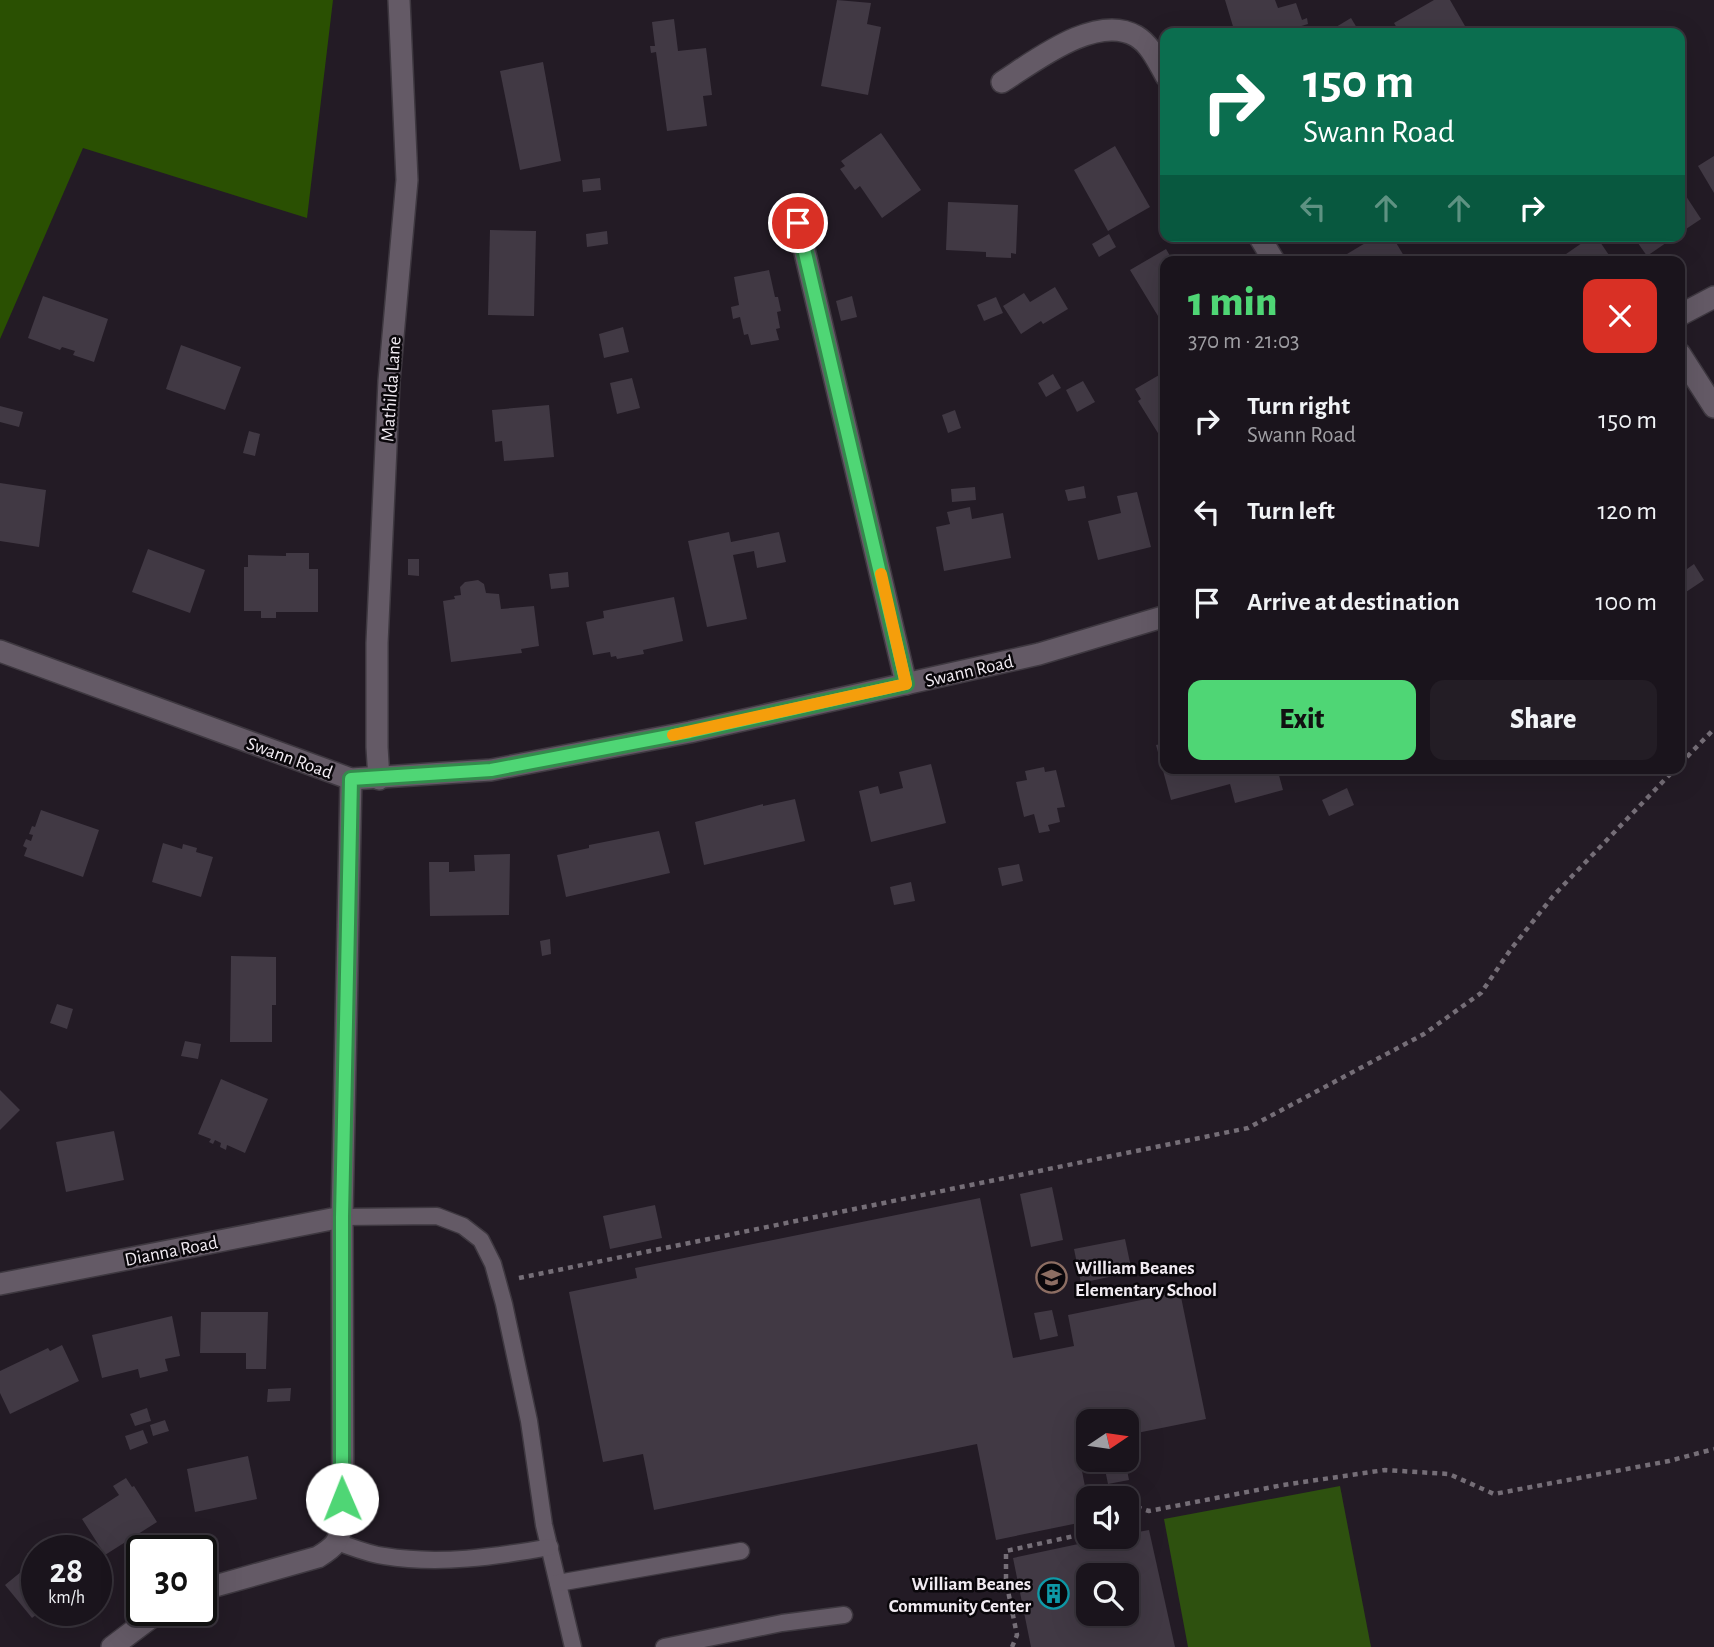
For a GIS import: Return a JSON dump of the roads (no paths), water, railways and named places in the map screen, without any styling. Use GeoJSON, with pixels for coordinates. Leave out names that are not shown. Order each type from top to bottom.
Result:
{"type":"FeatureCollection","features":[{"type":"Feature","properties":{"kind":"street","name":"Mathilda Lane"},"geometry":{"type":"LineString","coordinates":[[379,779],[377,643],[388,394],[407,180],[399,0]]}},
{"type":"Feature","properties":{"kind":"street"},"geometry":{"type":"LineString","coordinates":[[1002,82],[1061,45],[1094,33],[1116,29],[1137,36],[1149,48],[1160,66]]}},
{"type":"Feature","properties":{"kind":"street"},"geometry":{"type":"LineString","coordinates":[[798,223],[906,684]]}},
{"type":"Feature","properties":{"kind":"street"},"geometry":{"type":"LineString","coordinates":[[1685,312],[1714,297]]}},
{"type":"Feature","properties":{"kind":"street"},"geometry":{"type":"LineString","coordinates":[[1685,362],[1714,407]]}},
{"type":"Feature","properties":{"kind":"street","name":"Swann Road"},"geometry":{"type":"LineString","coordinates":[[0,651],[351,779],[379,779],[491,770],[690,732],[1039,654],[1160,618]]}},
{"type":"Feature","properties":{"kind":"street"},"geometry":{"type":"LineString","coordinates":[[217,1585],[318,1557],[334,1548],[343,1522],[342,1217],[351,779]]}},
{"type":"Feature","properties":{"kind":"street","name":"Dianna Road"},"geometry":{"type":"LineString","coordinates":[[0,1284],[342,1217]]}},
{"type":"Feature","properties":{"kind":"street"},"geometry":{"type":"LineString","coordinates":[[112,1647],[140,1626]]}},
{"type":"Feature","properties":{"kind":"lane"},"geometry":{"type":"LineString","coordinates":[[342,1217],[437,1216],[463,1226],[481,1240],[498,1283],[529,1421],[550,1547],[573,1647]]}},
{"type":"Feature","properties":{"kind":"lane"},"geometry":{"type":"LineString","coordinates":[[337,1542],[383,1556],[440,1560],[502,1556],[550,1547]]}},
{"type":"Feature","properties":{"kind":"lane"},"geometry":{"type":"LineString","coordinates":[[558,1583],[741,1551]]}},
{"type":"Feature","properties":{"kind":"lane"},"geometry":{"type":"LineString","coordinates":[[664,1647],[782,1623],[844,1615]]}},
{"type":"Feature","properties":{"kind":"place","name":"William Beanes Elementary School"},"geometry":{"type":"Point","coordinates":[1052,1278]}},
{"type":"Feature","properties":{"kind":"place","name":"William Beanes Community Center"},"geometry":{"type":"Point","coordinates":[1054,1594]}}]}
